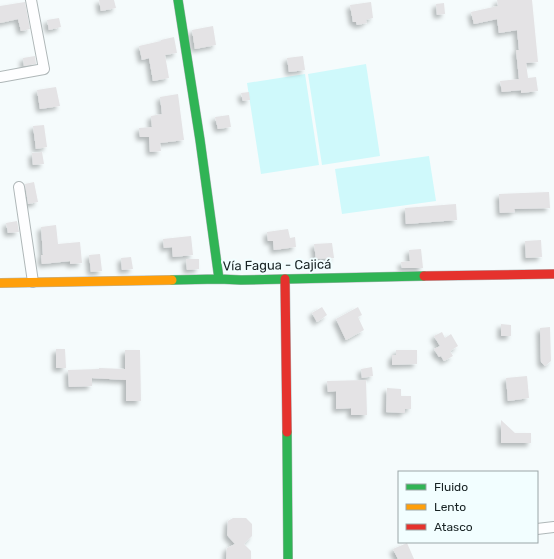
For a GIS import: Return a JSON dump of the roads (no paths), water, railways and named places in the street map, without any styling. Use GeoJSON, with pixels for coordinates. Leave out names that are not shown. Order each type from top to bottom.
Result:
{"type":"FeatureCollection","features":[{"type":"Feature","properties":{"kind":"street"},"geometry":{"type":"LineString","coordinates":[[0,77],[44,69],[31,0]]}},
{"type":"Feature","properties":{"kind":"street"},"geometry":{"type":"LineString","coordinates":[[178,0],[191,79],[219,279]]}},
{"type":"Feature","properties":{"kind":"street"},"geometry":{"type":"LineString","coordinates":[[19,187],[33,282]]}},
{"type":"Feature","properties":{"kind":"street","name":"Vía Fagua - Cajicá"},"geometry":{"type":"LineString","coordinates":[[0,283],[554,274]]}},
{"type":"Feature","properties":{"kind":"street"},"geometry":{"type":"LineString","coordinates":[[285,279],[288,559]]}},
{"type":"Feature","properties":{"kind":"street"},"geometry":{"type":"LineString","coordinates":[[538,529],[554,526]]}}]}
